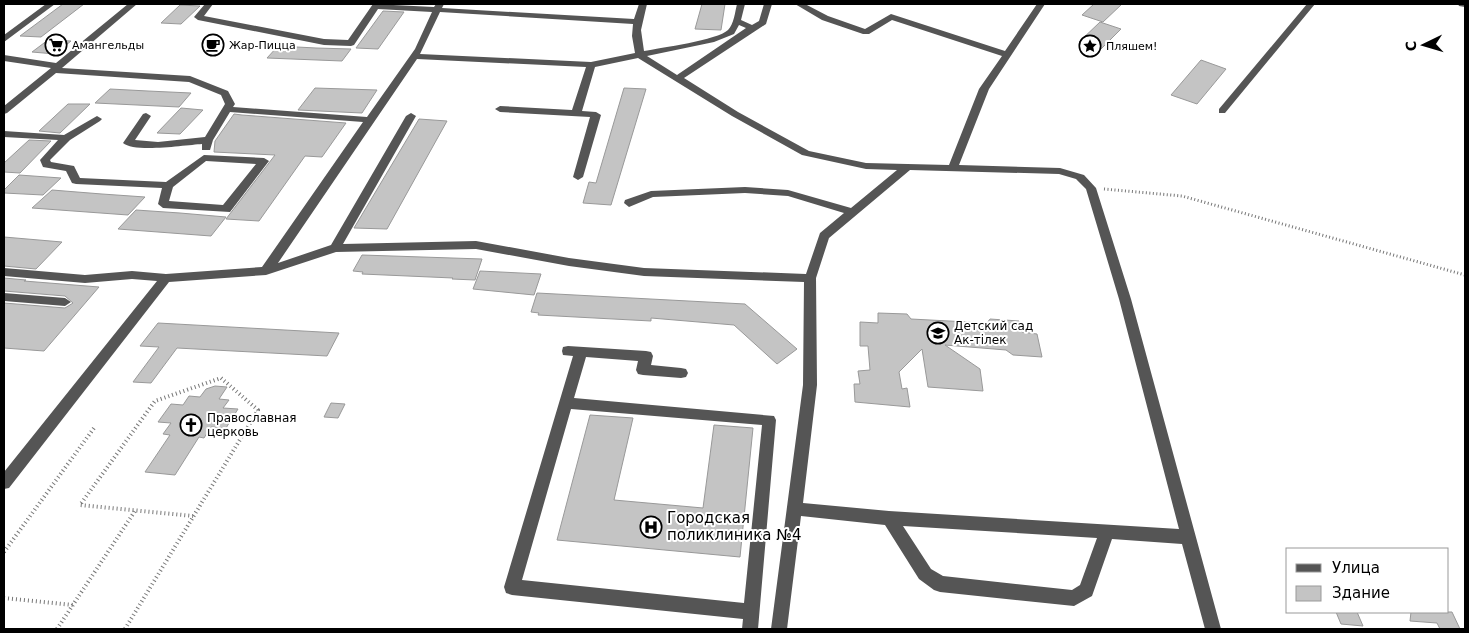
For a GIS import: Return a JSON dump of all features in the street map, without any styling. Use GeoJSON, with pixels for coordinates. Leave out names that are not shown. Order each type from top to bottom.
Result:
{"type":"FeatureCollection","features":[{"type":"Feature","properties":{"kind":"street"},"geometry":{"type":"LineString","coordinates":[[4,39],[51,4]]}},
{"type":"Feature","properties":{"kind":"street"},"geometry":{"type":"LineString","coordinates":[[4,111],[133,4]]}},
{"type":"Feature","properties":{"kind":"street"},"geometry":{"type":"LineString","coordinates":[[210,4],[198,17],[324,42],[351,43],[376,5],[440,7],[637,22]]}},
{"type":"Feature","properties":{"kind":"street"},"geometry":{"type":"LineString","coordinates":[[643,4],[637,22],[635,42],[640,56],[735,114],[806,152],[866,166],[1060,171],[1080,177],[1091,188],[1125,299],[1213,629]]}},
{"type":"Feature","properties":{"kind":"street"},"geometry":{"type":"LineString","coordinates":[[414,56],[591,64],[640,56],[724,35],[731,32],[737,21],[740,4]]}},
{"type":"Feature","properties":{"kind":"street"},"geometry":{"type":"LineString","coordinates":[[677,79],[763,22],[768,4]]}},
{"type":"Feature","properties":{"kind":"street"},"geometry":{"type":"LineString","coordinates":[[799,4],[825,18],[866,32],[892,16],[1007,55]]}},
{"type":"Feature","properties":{"kind":"street"},"geometry":{"type":"LineString","coordinates":[[953,168],[984,89],[1041,4]]}},
{"type":"Feature","properties":{"kind":"street"},"geometry":{"type":"LineString","coordinates":[[1222,111],[1311,4]]}},
{"type":"Feature","properties":{"kind":"street"},"geometry":{"type":"LineString","coordinates":[[266,271],[414,56],[440,7]]}},
{"type":"Feature","properties":{"kind":"street"},"geometry":{"type":"LineString","coordinates":[[737,21],[752,28]]}},
{"type":"Feature","properties":{"kind":"street"},"geometry":{"type":"LineString","coordinates":[[4,58],[56,68],[190,79],[225,93],[230,104],[208,140],[204,158],[168,186],[163,204],[226,209],[264,161],[204,158]]}},
{"type":"Feature","properties":{"kind":"street"},"geometry":{"type":"LineString","coordinates":[[576,113],[591,64]]}},
{"type":"Feature","properties":{"kind":"street"},"geometry":{"type":"LineString","coordinates":[[226,109],[371,120]]}},
{"type":"Feature","properties":{"kind":"street"},"geometry":{"type":"LineString","coordinates":[[500,109],[596,115],[578,177]]}},
{"type":"Feature","properties":{"kind":"street"},"geometry":{"type":"LineString","coordinates":[[146,116],[128,143],[158,145],[208,140]]}},
{"type":"Feature","properties":{"kind":"street"},"geometry":{"type":"LineString","coordinates":[[335,248],[411,116]]}},
{"type":"Feature","properties":{"kind":"street"},"geometry":{"type":"LineString","coordinates":[[97,120],[66,138],[44,160],[47,165],[70,168],[76,181],[168,186]]}},
{"type":"Feature","properties":{"kind":"street"},"geometry":{"type":"LineString","coordinates":[[4,134],[66,138]]}},
{"type":"Feature","properties":{"kind":"street"},"geometry":{"type":"LineString","coordinates":[[779,629],[810,385],[810,278],[824,236],[906,168]]}},
{"type":"Feature","properties":{"kind":"street"},"geometry":{"type":"LineString","coordinates":[[630,203],[651,194],[745,190],[788,193],[853,212]]}},
{"type":"Feature","properties":{"kind":"street"},"geometry":{"type":"LineString","coordinates":[[4,272],[85,279],[132,276],[166,278],[266,271],[335,248],[476,245],[569,262],[644,272],[810,278]]}},
{"type":"Feature","properties":{"kind":"street"},"geometry":{"type":"LineString","coordinates":[[4,483],[166,278]]}},
{"type":"Feature","properties":{"kind":"street"},"geometry":{"type":"LineString","coordinates":[[4,297],[65,302]]}},
{"type":"Feature","properties":{"kind":"street"},"geometry":{"type":"LineString","coordinates":[[681,373],[643,370],[646,356],[574,351],[566,403],[512,587],[752,612]]}},
{"type":"Feature","properties":{"kind":"street"},"geometry":{"type":"LineString","coordinates":[[566,403],[769,420],[750,629]]}},
{"type":"Feature","properties":{"kind":"street"},"geometry":{"type":"LineString","coordinates":[[795,508],[889,518],[1188,537]]}},
{"type":"Feature","properties":{"kind":"street"},"geometry":{"type":"LineString","coordinates":[[889,518],[925,574],[940,584],[1074,598],[1086,590],[1107,533]]}},
{"type":"Feature","properties":{"kind":"path"},"geometry":{"type":"LineString","coordinates":[[1091,188],[1182,196],[1465,275]]}},
{"type":"Feature","properties":{"kind":"path"},"geometry":{"type":"LineString","coordinates":[[125,629],[194,516],[258,410],[220,378],[155,401],[80,505],[194,516]]}},
{"type":"Feature","properties":{"kind":"path"},"geometry":{"type":"LineString","coordinates":[[4,552],[94,428]]}},
{"type":"Feature","properties":{"kind":"path"},"geometry":{"type":"LineString","coordinates":[[57,629],[135,511]]}},
{"type":"Feature","properties":{"kind":"path"},"geometry":{"type":"LineString","coordinates":[[4,598],[73,605]]}},
{"type":"Feature","properties":{"kind":"building"},"geometry":{"type":"Polygon","coordinates":[[[63,4],[84,4],[41,37],[20,36],[63,4]]]}},
{"type":"Feature","properties":{"kind":"building"},"geometry":{"type":"Polygon","coordinates":[[[702,4],[725,4],[721,30],[695,29],[702,4]]]}},
{"type":"Feature","properties":{"kind":"building"},"geometry":{"type":"Polygon","coordinates":[[[1094,4],[1122,4],[1103,22],[1082,15],[1094,4]]]}},
{"type":"Feature","properties":{"kind":"building"},"geometry":{"type":"Polygon","coordinates":[[[180,5],[200,6],[181,24],[161,23],[180,5]]]}},
{"type":"Feature","properties":{"kind":"building"},"geometry":{"type":"Polygon","coordinates":[[[383,11],[404,12],[378,49],[356,48],[383,11]]]}},
{"type":"Feature","properties":{"kind":"building"},"geometry":{"type":"Polygon","coordinates":[[[1100,22],[1121,29],[1101,49],[1079,42],[1100,22]]]}},
{"type":"Feature","properties":{"kind":"building"},"geometry":{"type":"Polygon","coordinates":[[[48,40],[71,41],[55,54],[32,52],[48,40]]]}},
{"type":"Feature","properties":{"kind":"building"},"geometry":{"type":"Polygon","coordinates":[[[278,46],[351,49],[342,61],[267,58],[278,46]]]}},
{"type":"Feature","properties":{"kind":"building"},"geometry":{"type":"Polygon","coordinates":[[[1201,60],[1226,69],[1197,104],[1171,95],[1201,60]]]}},
{"type":"Feature","properties":{"kind":"building"},"geometry":{"type":"Polygon","coordinates":[[[315,88],[377,90],[362,113],[298,110],[315,88]]]}},
{"type":"Feature","properties":{"kind":"building"},"geometry":{"type":"Polygon","coordinates":[[[624,88],[646,89],[611,205],[583,203],[589,182],[596,183],[624,88]]]}},
{"type":"Feature","properties":{"kind":"building"},"geometry":{"type":"Polygon","coordinates":[[[110,89],[191,93],[179,107],[95,103],[110,89]]]}},
{"type":"Feature","properties":{"kind":"building"},"geometry":{"type":"Polygon","coordinates":[[[68,104],[90,104],[60,133],[39,131],[68,104]]]}},
{"type":"Feature","properties":{"kind":"building"},"geometry":{"type":"Polygon","coordinates":[[[181,108],[203,110],[180,134],[157,133],[181,108]]]}},
{"type":"Feature","properties":{"kind":"building"},"geometry":{"type":"Polygon","coordinates":[[[234,114],[346,123],[322,157],[305,156],[259,221],[226,219],[275,155],[214,152],[215,141],[234,114]]]}},
{"type":"Feature","properties":{"kind":"building"},"geometry":{"type":"Polygon","coordinates":[[[419,119],[447,121],[387,229],[354,228],[419,119]]]}},
{"type":"Feature","properties":{"kind":"building"},"geometry":{"type":"Polygon","coordinates":[[[29,140],[51,141],[20,173],[4,172],[4,163],[29,140]]]}},
{"type":"Feature","properties":{"kind":"building"},"geometry":{"type":"Polygon","coordinates":[[[19,175],[61,178],[43,195],[4,193],[4,190],[19,175]]]}},
{"type":"Feature","properties":{"kind":"building"},"geometry":{"type":"Polygon","coordinates":[[[52,190],[145,197],[128,215],[32,208],[52,190]]]}},
{"type":"Feature","properties":{"kind":"building"},"geometry":{"type":"Polygon","coordinates":[[[136,210],[226,217],[211,236],[118,229],[136,210]]]}},
{"type":"Feature","properties":{"kind":"building"},"geometry":{"type":"Polygon","coordinates":[[[4,237],[62,242],[36,269],[4,266],[4,237]]]}},
{"type":"Feature","properties":{"kind":"building"},"geometry":{"type":"Polygon","coordinates":[[[362,255],[482,259],[475,280],[362,274],[363,272],[353,271],[362,255]]]}},
{"type":"Feature","properties":{"kind":"building"},"geometry":{"type":"Polygon","coordinates":[[[480,271],[541,274],[534,295],[473,289],[480,271]]]}},
{"type":"Feature","properties":{"kind":"building"},"geometry":{"type":"Polygon","coordinates":[[[4,278],[99,287],[44,351],[4,348],[4,303],[65,308],[73,303],[65,296],[4,291],[4,278]]]}},
{"type":"Feature","properties":{"kind":"building"},"geometry":{"type":"Polygon","coordinates":[[[537,293],[745,304],[797,349],[777,364],[734,325],[651,318],[651,321],[538,315],[539,313],[531,312],[537,293]]]}},
{"type":"Feature","properties":{"kind":"building"},"geometry":{"type":"Polygon","coordinates":[[[878,313],[907,314],[911,319],[987,323],[990,319],[1019,321],[1022,332],[1037,334],[1042,357],[1013,355],[1006,350],[945,345],[980,369],[983,391],[928,387],[922,349],[899,372],[902,389],[907,388],[910,407],[855,402],[854,384],[860,384],[858,371],[870,370],[868,346],[860,346],[860,322],[878,323],[878,313]]]}},
{"type":"Feature","properties":{"kind":"building"},"geometry":{"type":"Polygon","coordinates":[[[158,323],[339,333],[327,356],[177,348],[151,383],[133,382],[159,347],[140,346],[158,323]]]}},
{"type":"Feature","properties":{"kind":"building"},"geometry":{"type":"Polygon","coordinates":[[[215,386],[227,387],[219,399],[229,400],[223,408],[238,409],[226,428],[211,427],[204,438],[199,437],[175,475],[145,472],[170,435],[163,434],[171,423],[158,422],[171,404],[183,405],[189,396],[200,397],[206,389],[215,386]]]}},
{"type":"Feature","properties":{"kind":"building"},"geometry":{"type":"Polygon","coordinates":[[[331,403],[345,404],[338,418],[324,417],[331,403]]]}},
{"type":"Feature","properties":{"kind":"building"},"geometry":{"type":"Polygon","coordinates":[[[590,415],[633,418],[614,500],[703,508],[714,425],[753,428],[740,557],[557,540],[590,415]]]}},
{"type":"Feature","properties":{"kind":"building"},"geometry":{"type":"Polygon","coordinates":[[[1452,612],[1460,629],[1440,629],[1437,623],[1410,621],[1411,613],[1452,612]]]}},
{"type":"Feature","properties":{"kind":"building"},"geometry":{"type":"Polygon","coordinates":[[[1336,613],[1357,613],[1363,626],[1341,624],[1336,613]]]}},
{"type":"Feature","properties":{"kind":"place","name":"Амангельды"},"geometry":{"type":"Point","coordinates":[56,45]}},
{"type":"Feature","properties":{"kind":"place","name":"Жар-Пицца"},"geometry":{"type":"Point","coordinates":[213,45]}},
{"type":"Feature","properties":{"kind":"place","name":"Пляшем!"},"geometry":{"type":"Point","coordinates":[1090,46]}},
{"type":"Feature","properties":{"kind":"place","name":"Детский сад Ак-тiлек"},"geometry":{"type":"Point","coordinates":[938,333]}},
{"type":"Feature","properties":{"kind":"place","name":"Православная церковь"},"geometry":{"type":"Point","coordinates":[191,425]}},
{"type":"Feature","properties":{"kind":"place","name":"Городская поликлиника №4"},"geometry":{"type":"Point","coordinates":[651,527]}}]}
